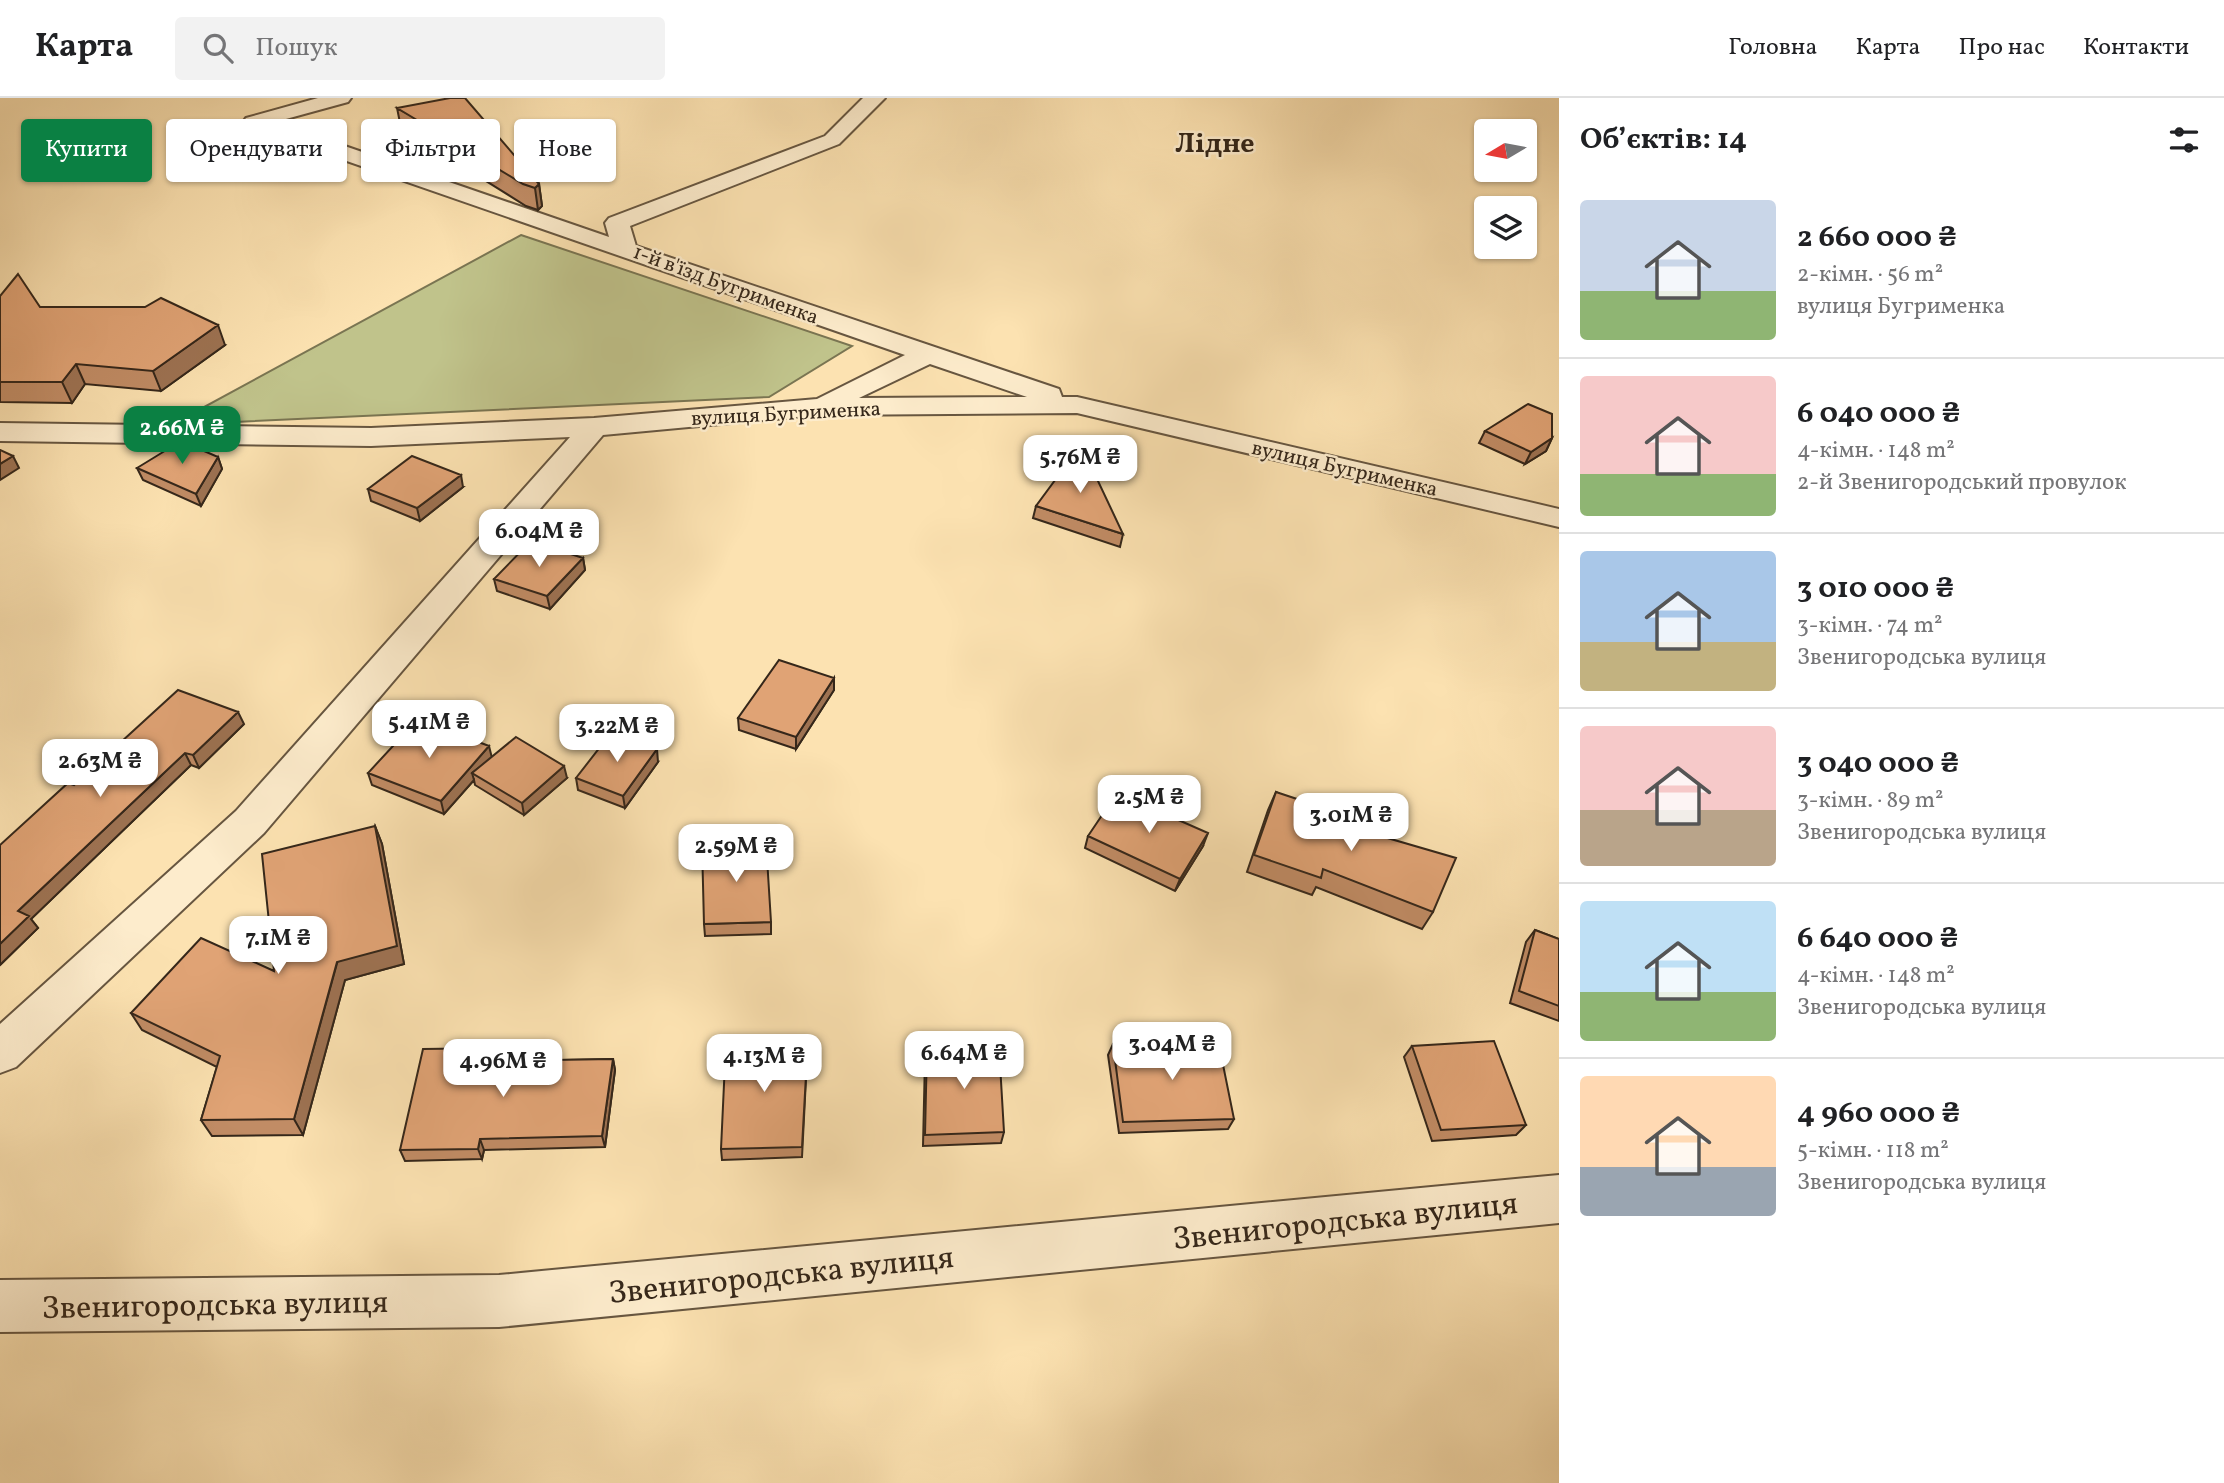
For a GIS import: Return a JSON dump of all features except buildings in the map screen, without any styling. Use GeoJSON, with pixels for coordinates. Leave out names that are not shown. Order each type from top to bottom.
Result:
{"type":"FeatureCollection","features":[{"type":"Feature","properties":{"kind":"street"},"geometry":{"type":"LineString","coordinates":[[341,98],[253,122],[626,251]]}},
{"type":"Feature","properties":{"kind":"street","name":"1-й в'їзд Бугрименка"},"geometry":{"type":"LineString","coordinates":[[875,98],[832,140],[617,223],[626,251],[1077,405]]}},
{"type":"Feature","properties":{"kind":"street"},"geometry":{"type":"LineString","coordinates":[[817,407],[928,354]]}},
{"type":"Feature","properties":{"kind":"street","name":"вулиця Бугрименка"},"geometry":{"type":"LineString","coordinates":[[0,432],[371,437],[594,427],[817,407],[1077,405],[1559,518]]}},
{"type":"Feature","properties":{"kind":"street"},"geometry":{"type":"LineString","coordinates":[[0,1053],[250,821],[594,427]]}},
{"type":"Feature","properties":{"kind":"street","name":"Звенигородська вулиця"},"geometry":{"type":"LineString","coordinates":[[0,1306],[499,1301],[1559,1199]]}},
{"type":"Feature","properties":{"kind":"green space"},"geometry":{"type":"Polygon","coordinates":[[[521,235],[852,346],[769,397],[171,425],[521,235]]]}},
{"type":"Feature","properties":{"kind":"district","name":"Лідне"},"geometry":{"type":"Point","coordinates":[1215,142]}}]}
